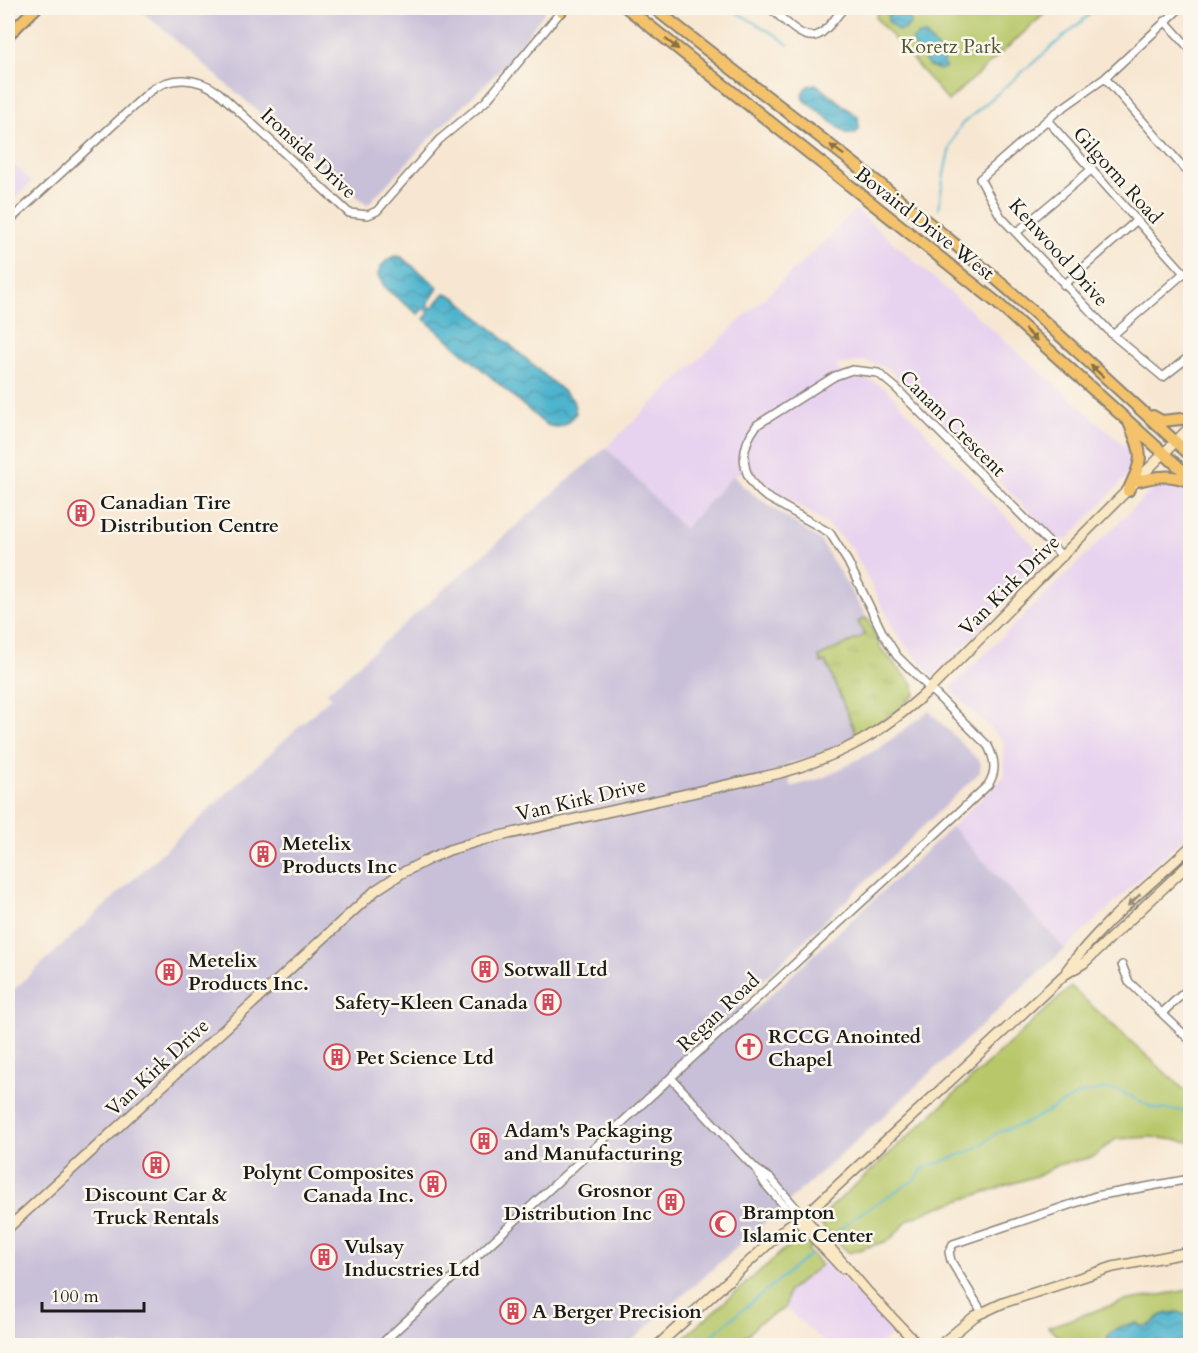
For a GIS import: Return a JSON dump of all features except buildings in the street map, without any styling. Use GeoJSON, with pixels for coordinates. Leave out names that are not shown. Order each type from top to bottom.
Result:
{"type":"FeatureCollection","features":[{"type":"Feature","properties":{"kind":"main road"},"geometry":{"type":"LineString","coordinates":[[8,35],[36,8]]}},
{"type":"Feature","properties":{"kind":"main road","name":"Bovaird Drive West"},"geometry":{"type":"LineString","coordinates":[[627,8],[996,302],[1191,477]]}},
{"type":"Feature","properties":{"kind":"main road","name":"Bovaird Drive West"},"geometry":{"type":"LineString","coordinates":[[654,8],[958,246],[1191,454]]}},
{"type":"Feature","properties":{"kind":"main road"},"geometry":{"type":"LineString","coordinates":[[1141,410],[1162,421],[1191,418]]}},
{"type":"Feature","properties":{"kind":"main road"},"geometry":{"type":"LineString","coordinates":[[1128,422],[1141,452],[1139,467],[1128,491]]}},
{"type":"Feature","properties":{"kind":"main road"},"geometry":{"type":"LineString","coordinates":[[1138,481],[1158,476],[1178,477],[1191,482]]}},
{"type":"Feature","properties":{"kind":"street"},"geometry":{"type":"LineString","coordinates":[[770,8],[809,37],[819,35],[844,8]]}},
{"type":"Feature","properties":{"kind":"street","name":"Kenwood Drive"},"geometry":{"type":"LineString","coordinates":[[1180,8],[1105,78],[1047,120],[980,179],[1001,217],[1113,335],[1162,377],[1191,357]]}},
{"type":"Feature","properties":{"kind":"street","name":"Ironside Drive"},"geometry":{"type":"LineString","coordinates":[[8,222],[149,92],[158,85],[185,80],[208,85],[218,92],[349,213],[368,215],[377,211],[439,140],[486,101],[563,9]]}},
{"type":"Feature","properties":{"kind":"street"},"geometry":{"type":"LineString","coordinates":[[1165,21],[1191,50]]}},
{"type":"Feature","properties":{"kind":"street"},"geometry":{"type":"LineString","coordinates":[[1105,78],[1191,175]]}},
{"type":"Feature","properties":{"kind":"street","name":"Gilgorm Road"},"geometry":{"type":"LineString","coordinates":[[1047,120],[1187,274]]}},
{"type":"Feature","properties":{"kind":"street"},"geometry":{"type":"LineString","coordinates":[[1017,232],[1092,169]]}},
{"type":"Feature","properties":{"kind":"street"},"geometry":{"type":"LineString","coordinates":[[1064,285],[1137,220]]}},
{"type":"Feature","properties":{"kind":"street"},"geometry":{"type":"LineString","coordinates":[[1113,335],[1187,274]]}},
{"type":"Feature","properties":{"kind":"street","name":"Canam Crescent"},"geometry":{"type":"LineString","coordinates":[[930,689],[897,656],[883,634],[848,562],[830,533],[756,489],[747,475],[744,456],[749,435],[757,425],[835,376],[852,370],[878,373],[896,388],[1063,557]]}},
{"type":"Feature","properties":{"kind":"street","name":"Van Kirk Drive"},"geometry":{"type":"LineString","coordinates":[[8,1228],[347,916],[376,890],[402,873],[449,850],[482,840],[780,773],[810,765],[866,740],[902,715],[930,689],[1191,427]]}},
{"type":"Feature","properties":{"kind":"street","name":"Regan Road"},"geometry":{"type":"LineString","coordinates":[[379,1346],[988,785],[995,768],[994,757],[988,746],[930,689]]}},
{"type":"Feature","properties":{"kind":"street"},"geometry":{"type":"LineString","coordinates":[[1064,975],[1078,955],[1191,847]]}},
{"type":"Feature","properties":{"kind":"street"},"geometry":{"type":"LineString","coordinates":[[657,1346],[1064,975],[1084,963],[1188,870]]}},
{"type":"Feature","properties":{"kind":"street"},"geometry":{"type":"LineString","coordinates":[[1122,964],[1130,982],[1191,1040]]}},
{"type":"Feature","properties":{"kind":"street"},"geometry":{"type":"LineString","coordinates":[[1162,1013],[1191,987]]}},
{"type":"Feature","properties":{"kind":"street"},"geometry":{"type":"LineString","coordinates":[[671,1078],[757,1170],[771,1179],[800,1218],[919,1346]]}},
{"type":"Feature","properties":{"kind":"street"},"geometry":{"type":"LineString","coordinates":[[982,1312],[951,1261],[949,1252],[953,1244],[1096,1196],[1191,1179]]}},
{"type":"Feature","properties":{"kind":"street"},"geometry":{"type":"LineString","coordinates":[[939,1346],[962,1325],[982,1312],[1010,1300],[1113,1266],[1191,1252]]}},
{"type":"Feature","properties":{"kind":"shaded area"},"geometry":{"type":"Polygon","coordinates":[[[138,8],[547,8],[507,63],[439,129],[367,205],[138,8]]]}},
{"type":"Feature","properties":{"kind":"shaded area"},"geometry":{"type":"Polygon","coordinates":[[[8,159],[32,182],[8,205],[8,159]]]}},
{"type":"Feature","properties":{"kind":"shaded area"},"geometry":{"type":"Polygon","coordinates":[[[855,209],[1126,447],[1134,462],[1129,474],[1069,538],[1056,539],[889,369],[864,361],[836,365],[844,379],[868,379],[887,389],[949,458],[1048,560],[933,677],[895,632],[853,549],[824,522],[772,488],[754,472],[733,475],[685,530],[606,447],[832,234],[855,209]]]}},
{"type":"Feature","properties":{"kind":"shaded area"},"geometry":{"type":"Polygon","coordinates":[[[606,447],[684,529],[733,475],[744,487],[820,540],[868,619],[881,649],[913,684],[915,695],[877,725],[819,756],[787,764],[791,787],[823,778],[880,748],[929,711],[981,763],[980,772],[741,1001],[752,1012],[952,827],[1065,949],[864,1134],[627,1345],[8,1346],[8,995],[331,697],[327,692],[606,447]]]}},
{"type":"Feature","properties":{"kind":"shaded area"},"geometry":{"type":"Polygon","coordinates":[[[1154,488],[1182,489],[1190,497],[1190,832],[1065,949],[952,827],[1005,776],[1003,741],[949,689],[1154,488]]]}},
{"type":"Feature","properties":{"kind":"shaded area"},"geometry":{"type":"Polygon","coordinates":[[[826,1261],[894,1332],[880,1345],[828,1345],[785,1308],[788,1292],[826,1261]]]}},
{"type":"Feature","properties":{"kind":"green space","name":"Koretz Park"},"geometry":{"type":"Polygon","coordinates":[[[878,8],[1051,8],[948,101],[876,18],[878,8]]]}},
{"type":"Feature","properties":{"kind":"green space"},"geometry":{"type":"Polygon","coordinates":[[[868,619],[881,649],[913,684],[915,695],[894,713],[857,737],[826,662],[821,663],[819,657],[865,635],[858,622],[868,619]]]}},
{"type":"Feature","properties":{"kind":"green space"},"geometry":{"type":"Polygon","coordinates":[[[1071,987],[1190,1095],[1190,1142],[1151,1137],[1116,1139],[1093,1157],[1057,1165],[1042,1174],[933,1209],[908,1220],[890,1240],[849,1253],[820,1223],[829,1209],[1071,987]]]}},
{"type":"Feature","properties":{"kind":"green space"},"geometry":{"type":"Polygon","coordinates":[[[802,1239],[812,1246],[808,1250],[821,1265],[788,1292],[785,1308],[758,1323],[748,1335],[732,1345],[684,1345],[680,1341],[786,1248],[802,1239]]]}},
{"type":"Feature","properties":{"kind":"green space"},"geometry":{"type":"Polygon","coordinates":[[[1190,1290],[1190,1345],[1066,1345],[1048,1327],[1124,1301],[1190,1290]]]}},
{"type":"Feature","properties":{"kind":"water"},"geometry":{"type":"Polygon","coordinates":[[[901,8],[907,12],[911,23],[906,29],[898,31],[888,21],[888,15],[893,9],[901,8]]]}},
{"type":"Feature","properties":{"kind":"water"},"geometry":{"type":"Polygon","coordinates":[[[919,35],[926,35],[936,47],[946,67],[940,70],[929,66],[911,41],[919,35]]]}},
{"type":"Feature","properties":{"kind":"water"},"geometry":{"type":"Polygon","coordinates":[[[816,84],[858,117],[859,129],[855,134],[846,133],[803,99],[802,95],[806,88],[816,84]]]}},
{"type":"Feature","properties":{"kind":"water"},"geometry":{"type":"Polygon","coordinates":[[[395,256],[401,257],[438,288],[427,305],[432,308],[445,293],[455,297],[573,400],[576,413],[569,421],[559,427],[545,424],[424,319],[429,313],[424,308],[418,314],[386,289],[378,276],[384,264],[395,256]]]}},
{"type":"Feature","properties":{"kind":"water"},"geometry":{"type":"Polygon","coordinates":[[[1178,1312],[1190,1317],[1190,1345],[1107,1345],[1108,1335],[1118,1328],[1138,1323],[1140,1326],[1149,1325],[1162,1315],[1178,1312]]]}},
{"type":"Feature","properties":{"kind":"waterway"},"geometry":{"type":"LineString","coordinates":[[729,8],[779,37],[788,45]]}},
{"type":"Feature","properties":{"kind":"waterway"},"geometry":{"type":"LineString","coordinates":[[938,209],[949,153],[962,124],[1097,8]]}},
{"type":"Feature","properties":{"kind":"waterway"},"geometry":{"type":"LineString","coordinates":[[837,1232],[856,1216],[916,1179],[922,1169],[973,1150],[999,1132],[1026,1123],[1080,1094],[1104,1089],[1118,1090],[1156,1109],[1190,1111]]}},
{"type":"Feature","properties":{"kind":"waterway"},"geometry":{"type":"LineString","coordinates":[[702,1346],[719,1329],[811,1254]]}},
{"type":"Feature","properties":{"kind":"place","name":"Canadian Tire Distribution Centre"},"geometry":{"type":"Point","coordinates":[81,513]}},
{"type":"Feature","properties":{"kind":"place","name":"Metelix Products Inc"},"geometry":{"type":"Point","coordinates":[263,854]}},
{"type":"Feature","properties":{"kind":"place","name":"Sotwall Ltd"},"geometry":{"type":"Point","coordinates":[485,969]}},
{"type":"Feature","properties":{"kind":"place","name":"Metelix Products Inc."},"geometry":{"type":"Point","coordinates":[169,972]}},
{"type":"Feature","properties":{"kind":"place","name":"Safety-Kleen Canada"},"geometry":{"type":"Point","coordinates":[548,1002]}},
{"type":"Feature","properties":{"kind":"place","name":"RCCG Anointed Chapel"},"geometry":{"type":"Point","coordinates":[749,1047]}},
{"type":"Feature","properties":{"kind":"place","name":"Pet Science Ltd"},"geometry":{"type":"Point","coordinates":[337,1057]}},
{"type":"Feature","properties":{"kind":"place","name":"Adam's Packaging and Manufacturing"},"geometry":{"type":"Point","coordinates":[484,1141]}},
{"type":"Feature","properties":{"kind":"place","name":"Discount Car & Truck Rentals"},"geometry":{"type":"Point","coordinates":[156,1165]}},
{"type":"Feature","properties":{"kind":"place","name":"Polynt Composites Canada Inc."},"geometry":{"type":"Point","coordinates":[433,1184]}},
{"type":"Feature","properties":{"kind":"place","name":"Grosnor Distribution Inc"},"geometry":{"type":"Point","coordinates":[671,1202]}},
{"type":"Feature","properties":{"kind":"place","name":"Brampton Islamic Center"},"geometry":{"type":"Point","coordinates":[723,1224]}},
{"type":"Feature","properties":{"kind":"place","name":"Vulsay Inducstries Ltd"},"geometry":{"type":"Point","coordinates":[324,1257]}},
{"type":"Feature","properties":{"kind":"place","name":"A Berger Precision"},"geometry":{"type":"Point","coordinates":[513,1311]}}]}
